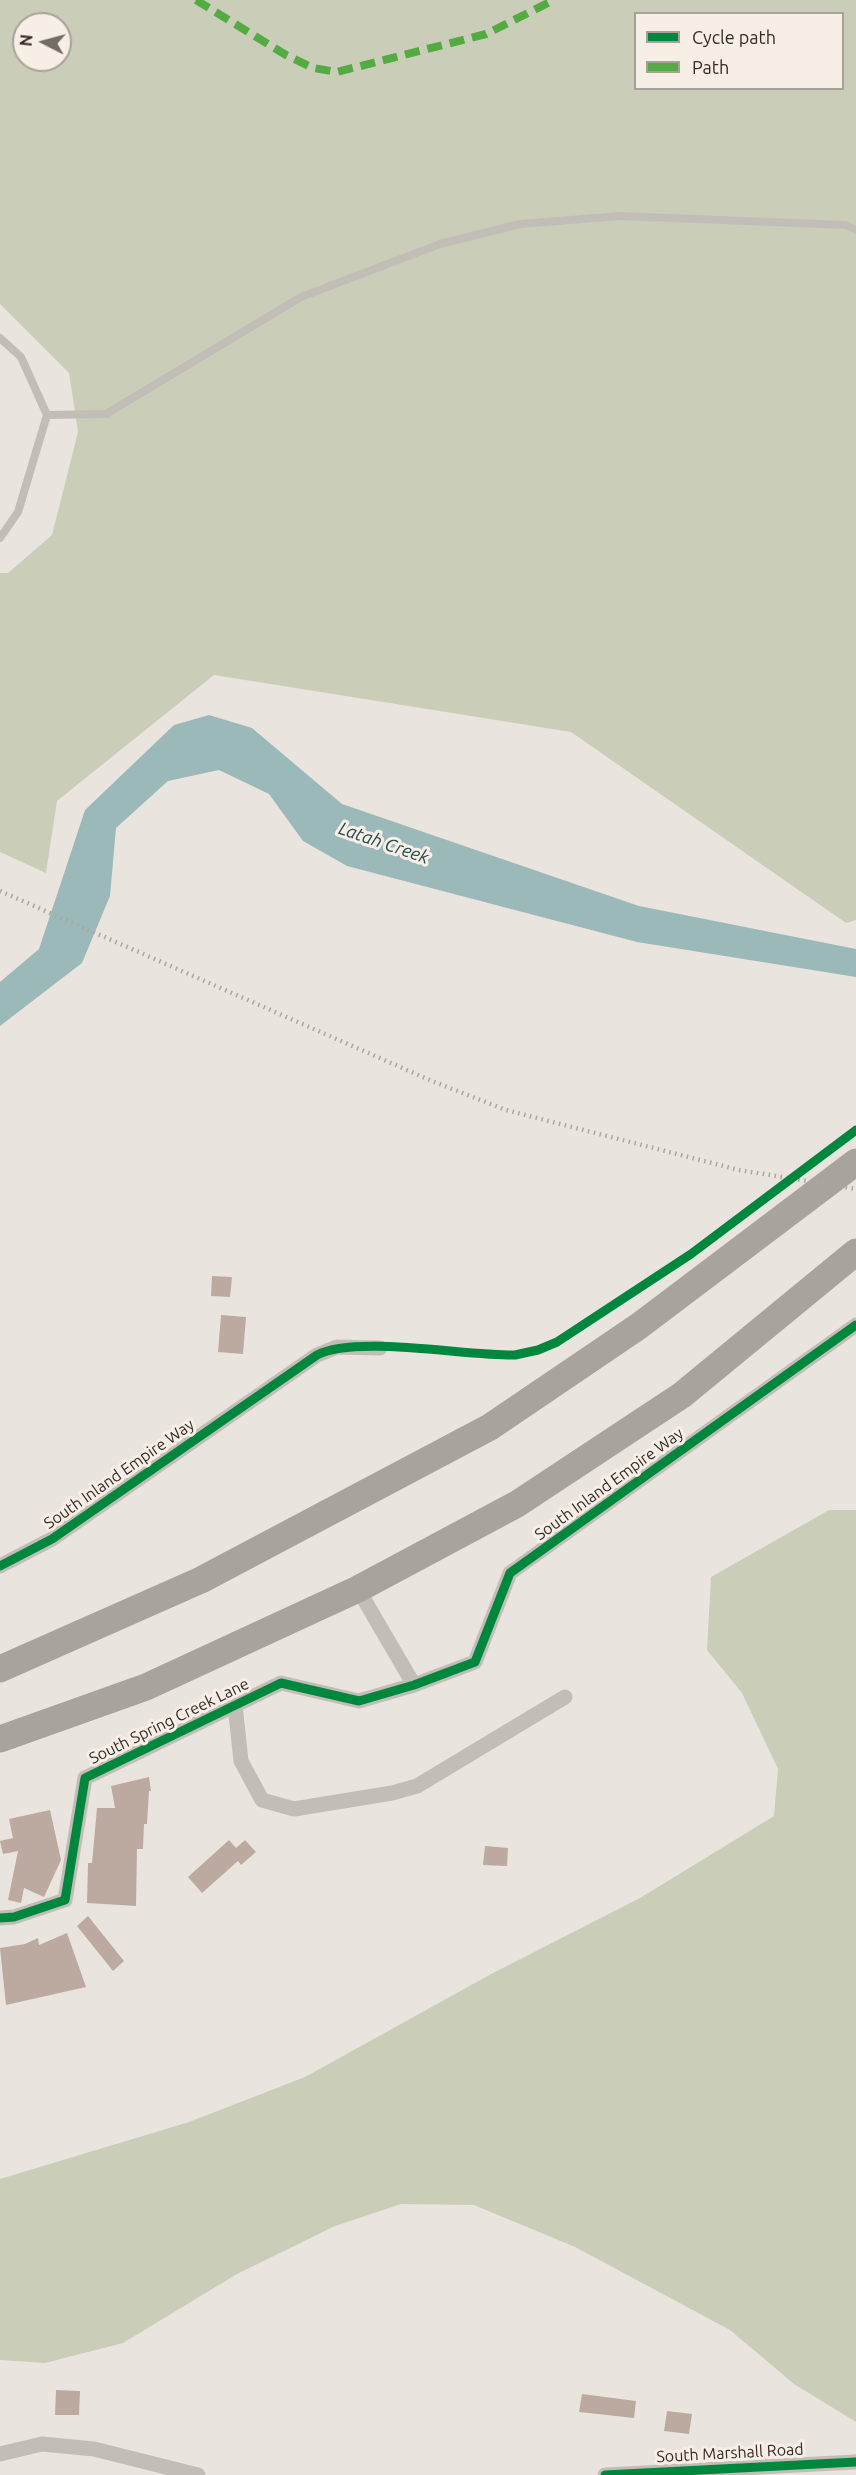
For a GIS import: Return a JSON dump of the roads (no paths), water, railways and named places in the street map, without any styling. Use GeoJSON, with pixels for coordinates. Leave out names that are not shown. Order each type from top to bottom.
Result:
{"type":"FeatureCollection","features":[{"type":"Feature","properties":{"kind":"highway"},"geometry":{"type":"LineString","coordinates":[[0,1668],[201,1580],[490,1426],[639,1326],[856,1161]]}},
{"type":"Feature","properties":{"kind":"highway"},"geometry":{"type":"LineString","coordinates":[[0,1739],[146,1687],[358,1589],[517,1504],[682,1395],[856,1252]]}},
{"type":"Feature","properties":{"kind":"street","name":"South Inland Empire Way"},"geometry":{"type":"LineString","coordinates":[[414,1685],[475,1662],[510,1574],[856,1325]]}},
{"type":"Feature","properties":{"kind":"street","name":"South Inland Empire Way"},"geometry":{"type":"LineString","coordinates":[[0,1566],[52,1539],[317,1355],[337,1347],[380,1348]]}},
{"type":"Feature","properties":{"kind":"street"},"geometry":{"type":"LineString","coordinates":[[358,1589],[414,1685]]}},
{"type":"Feature","properties":{"kind":"street","name":"South Spring Creek Lane"},"geometry":{"type":"LineString","coordinates":[[0,1918],[14,1917],[65,1900],[85,1778],[281,1683],[359,1701],[414,1685]]}},
{"type":"Feature","properties":{"kind":"street"},"geometry":{"type":"LineString","coordinates":[[235,1705],[241,1761],[262,1800],[294,1809],[392,1793],[417,1786],[565,1697]]}},
{"type":"Feature","properties":{"kind":"street"},"geometry":{"type":"LineString","coordinates":[[0,2454],[42,2444],[94,2449],[198,2475]]}},
{"type":"Feature","properties":{"kind":"street","name":"South Marshall Road"},"geometry":{"type":"LineString","coordinates":[[605,2475],[856,2462]]}},
{"type":"Feature","properties":{"kind":"lane"},"geometry":{"type":"LineString","coordinates":[[47,415],[106,414],[301,297],[440,244],[520,224],[620,216],[846,225],[856,230]]}},
{"type":"Feature","properties":{"kind":"lane"},"geometry":{"type":"LineString","coordinates":[[0,338],[21,357],[47,415],[18,512],[0,538]]}},
{"type":"Feature","properties":{"kind":"water","name":"Latah Creek"},"geometry":{"type":"Polygon","coordinates":[[[209,715],[252,728],[342,804],[639,906],[856,949],[856,977],[637,942],[347,866],[303,841],[269,794],[219,770],[168,781],[116,828],[110,896],[82,963],[0,1026],[0,982],[39,949],[85,810],[174,725],[209,715]]]}},
{"type":"Feature","properties":{"kind":"railway"},"geometry":{"type":"LineString","coordinates":[[0,891],[432,1081],[506,1110],[739,1170],[856,1189]]}}]}
